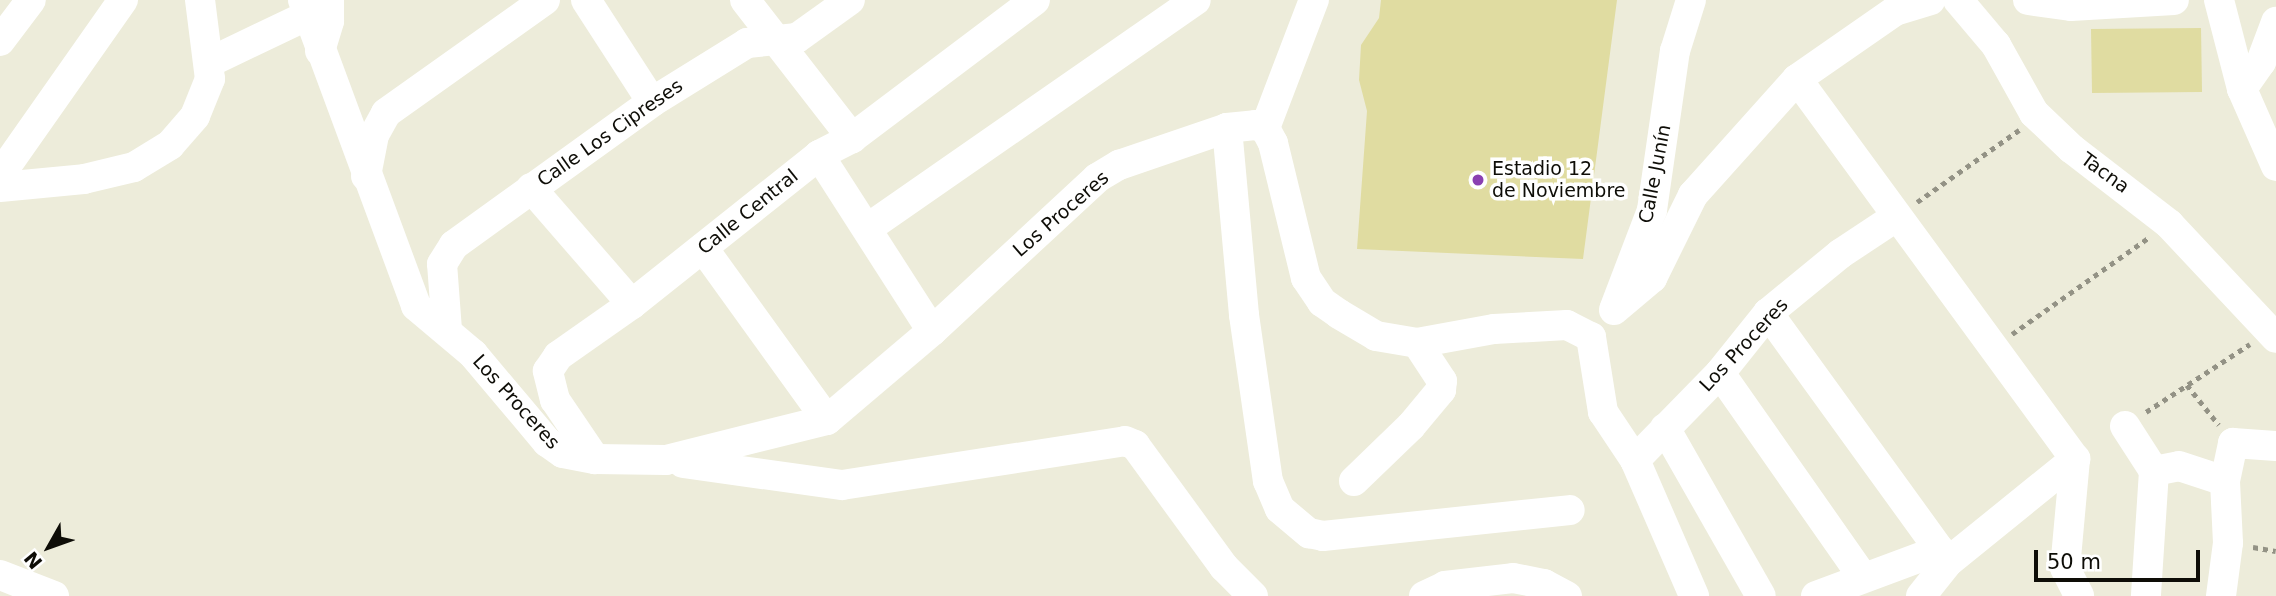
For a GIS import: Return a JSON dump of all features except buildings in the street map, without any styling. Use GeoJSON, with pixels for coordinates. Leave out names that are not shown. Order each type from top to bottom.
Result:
{"type":"FeatureCollection","features":[{"type":"Feature","properties":{"kind":"street"},"geometry":{"type":"LineString","coordinates":[[0,41],[31,0]]}},
{"type":"Feature","properties":{"kind":"street"},"geometry":{"type":"LineString","coordinates":[[0,175],[123,0]]}},
{"type":"Feature","properties":{"kind":"street"},"geometry":{"type":"LineString","coordinates":[[0,187],[84,179],[151,159],[195,117],[204,99],[210,62],[200,0]]}},
{"type":"Feature","properties":{"kind":"street"},"geometry":{"type":"LineString","coordinates":[[366,176],[376,127],[386,113],[545,0]]}},
{"type":"Feature","properties":{"kind":"street"},"geometry":{"type":"LineString","coordinates":[[586,0],[652,103]]}},
{"type":"Feature","properties":{"kind":"street"},"geometry":{"type":"LineString","coordinates":[[745,0],[781,43],[852,138]]}},
{"type":"Feature","properties":{"kind":"street","name":"Calle Los Cipreses"},"geometry":{"type":"LineString","coordinates":[[447,330],[442,264],[454,246],[652,103],[747,43],[781,43],[797,38],[850,0]]}},
{"type":"Feature","properties":{"kind":"street","name":"Calle Central"},"geometry":{"type":"LineString","coordinates":[[595,459],[555,400],[548,371],[558,356],[632,304],[819,155],[852,138],[1035,0]]}},
{"type":"Feature","properties":{"kind":"street"},"geometry":{"type":"LineString","coordinates":[[868,228],[1196,0]]}},
{"type":"Feature","properties":{"kind":"street"},"geometry":{"type":"LineString","coordinates":[[1314,0],[1265,128],[1273,143],[1306,278],[1322,302],[1376,336],[1417,343],[1494,329],[1567,325],[1591,337],[1603,412],[1635,460],[1694,596]]}},
{"type":"Feature","properties":{"kind":"street","name":"Calle Junín"},"geometry":{"type":"LineString","coordinates":[[1591,337],[1614,310],[1652,210],[1675,51],[1691,0]]}},
{"type":"Feature","properties":{"kind":"street"},"geometry":{"type":"LineString","coordinates":[[1614,310],[1652,278],[1693,195],[1797,79],[1895,11],[1930,0]]}},
{"type":"Feature","properties":{"kind":"street","name":"Tacna"},"geometry":{"type":"LineString","coordinates":[[1958,0],[1996,45],[2038,116],[2072,149],[2169,224],[2274,333]]}},
{"type":"Feature","properties":{"kind":"street"},"geometry":{"type":"LineString","coordinates":[[2028,0],[2071,6],[2174,0]]}},
{"type":"Feature","properties":{"kind":"street"},"geometry":{"type":"LineString","coordinates":[[2219,0],[2242,89],[2276,166]]}},
{"type":"Feature","properties":{"kind":"street"},"geometry":{"type":"LineString","coordinates":[[210,62],[313,5],[320,52],[366,176]]}},
{"type":"Feature","properties":{"kind":"street"},"geometry":{"type":"LineString","coordinates":[[2242,89],[2261,62],[2276,22]]}},
{"type":"Feature","properties":{"kind":"street"},"geometry":{"type":"LineString","coordinates":[[1797,79],[2075,458],[2065,568],[2079,596]]}},
{"type":"Feature","properties":{"kind":"street"},"geometry":{"type":"LineString","coordinates":[[1227,128],[1246,329],[1268,481],[1280,509],[1296,524],[1323,536],[1570,510]]}},
{"type":"Feature","properties":{"kind":"street","name":"Los Proceres"},"geometry":{"type":"LineString","coordinates":[[366,176],[416,306],[447,330],[499,380],[547,442],[563,453],[595,459],[666,460],[827,420],[932,331],[1097,178],[1119,165],[1227,128],[1265,128]]}},
{"type":"Feature","properties":{"kind":"street"},"geometry":{"type":"LineString","coordinates":[[819,155],[932,331]]}},
{"type":"Feature","properties":{"kind":"street"},"geometry":{"type":"LineString","coordinates":[[531,188],[632,304]]}},
{"type":"Feature","properties":{"kind":"street","name":"Los Proceres"},"geometry":{"type":"LineString","coordinates":[[1635,460],[1720,373],[1768,313],[1840,254],[1896,216]]}},
{"type":"Feature","properties":{"kind":"street"},"geometry":{"type":"LineString","coordinates":[[702,248],[827,420]]}},
{"type":"Feature","properties":{"kind":"street"},"geometry":{"type":"LineString","coordinates":[[1768,313],[1944,556]]}},
{"type":"Feature","properties":{"kind":"street"},"geometry":{"type":"LineString","coordinates":[[1354,481],[1412,426],[1441,390],[1442,381],[1417,343]]}},
{"type":"Feature","properties":{"kind":"street"},"geometry":{"type":"LineString","coordinates":[[1720,373],[1862,576]]}},
{"type":"Feature","properties":{"kind":"street"},"geometry":{"type":"LineString","coordinates":[[2125,426],[2154,471],[2146,596]]}},
{"type":"Feature","properties":{"kind":"street"},"geometry":{"type":"LineString","coordinates":[[1665,428],[1761,596]]}},
{"type":"Feature","properties":{"kind":"street"},"geometry":{"type":"LineString","coordinates":[[666,460],[842,485],[1125,441],[1135,445],[1224,567],[1253,596]]}},
{"type":"Feature","properties":{"kind":"street"},"geometry":{"type":"LineString","coordinates":[[2221,596],[2228,543],[2225,481],[2233,443],[2276,446]]}},
{"type":"Feature","properties":{"kind":"street"},"geometry":{"type":"LineString","coordinates":[[1815,596],[1862,576],[1944,556],[2075,458]]}},
{"type":"Feature","properties":{"kind":"street"},"geometry":{"type":"LineString","coordinates":[[2154,471],[2179,466],[2225,481]]}},
{"type":"Feature","properties":{"kind":"street"},"geometry":{"type":"LineString","coordinates":[[1921,596],[1944,556]]}},
{"type":"Feature","properties":{"kind":"street"},"geometry":{"type":"LineString","coordinates":[[0,575],[54,596]]}},
{"type":"Feature","properties":{"kind":"street"},"geometry":{"type":"LineString","coordinates":[[1424,596],[1445,586],[1513,578],[1544,584],[1567,596]]}},
{"type":"Feature","properties":{"kind":"path"},"geometry":{"type":"LineString","coordinates":[[1896,216],[2038,116]]}},
{"type":"Feature","properties":{"kind":"path"},"geometry":{"type":"LineString","coordinates":[[1993,347],[2169,224]]}},
{"type":"Feature","properties":{"kind":"path"},"geometry":{"type":"LineString","coordinates":[[2125,426],[2274,333]]}},
{"type":"Feature","properties":{"kind":"path"},"geometry":{"type":"LineString","coordinates":[[2187,385],[2233,443]]}},
{"type":"Feature","properties":{"kind":"shaded area","name":"Estadio 12 de Noviembre"},"geometry":{"type":"Polygon","coordinates":[[[1381,0],[1617,0],[1583,259],[1357,249],[1367,111],[1359,80],[1361,45],[1379,18],[1381,0]]]}},
{"type":"Feature","properties":{"kind":"shaded area"},"geometry":{"type":"Polygon","coordinates":[[[2201,28],[2202,92],[2092,93],[2091,29],[2201,28]]]}},
{"type":"Feature","properties":{"kind":"place","name":"Estadio 12 de Noviembre"},"geometry":{"type":"Point","coordinates":[1478,180]}}]}
